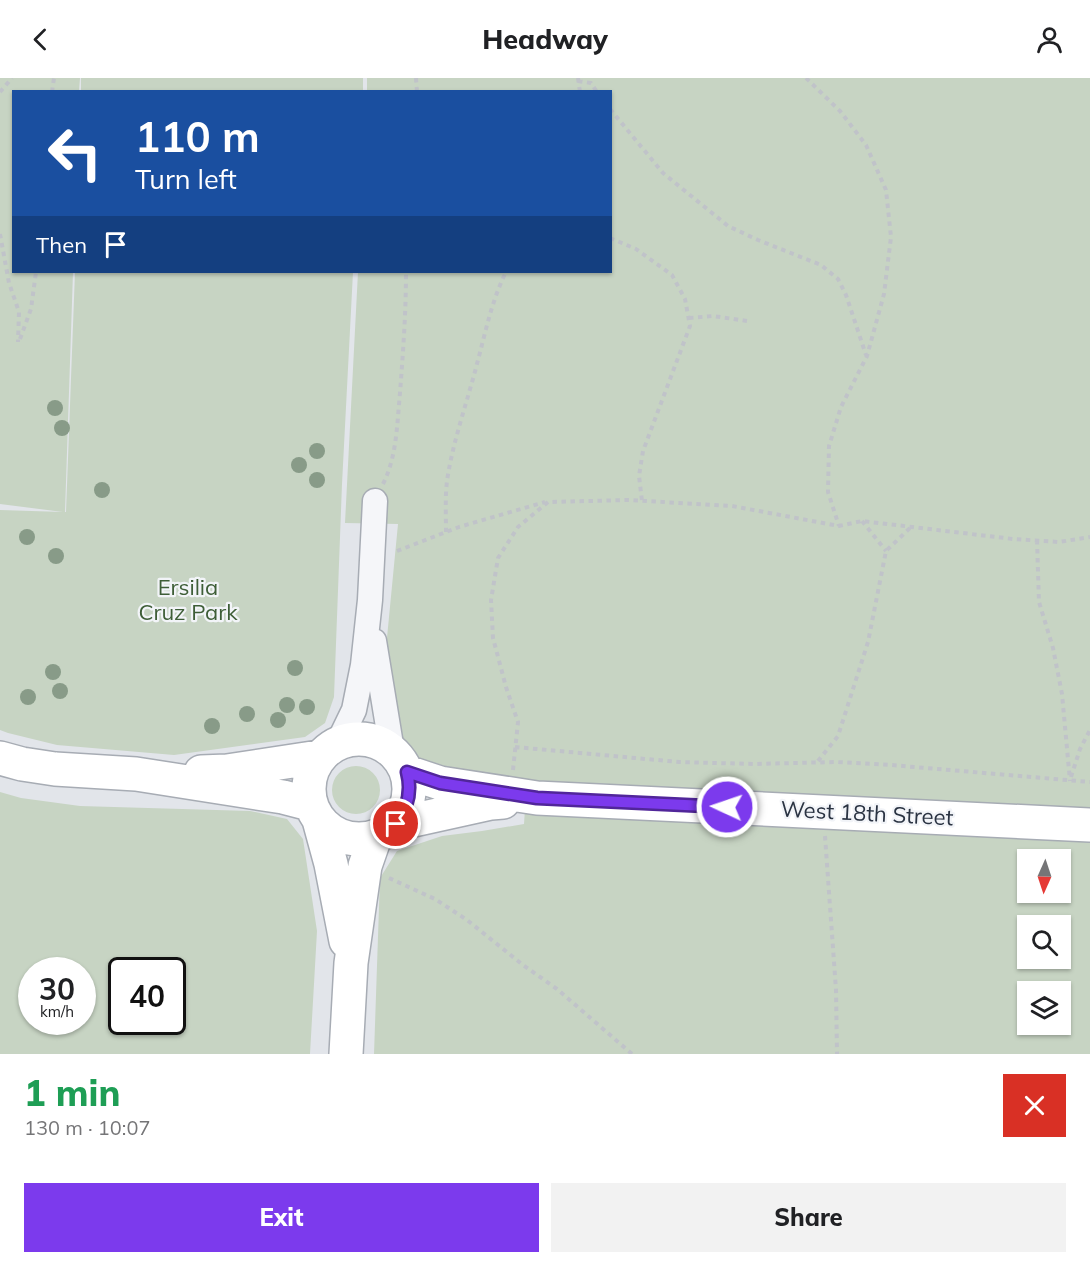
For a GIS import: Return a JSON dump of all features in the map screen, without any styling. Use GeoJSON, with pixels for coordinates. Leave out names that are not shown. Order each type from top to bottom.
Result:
{"type":"FeatureCollection","features":[{"type":"Feature","properties":{"kind":"street"},"geometry":{"type":"LineString","coordinates":[[351,963],[331,864],[309,785],[312,769],[329,750],[354,710],[363,665],[370,600],[375,501]]}},
{"type":"Feature","properties":{"kind":"street"},"geometry":{"type":"LineString","coordinates":[[346,1054],[351,963],[365,866],[385,830],[402,815],[409,799],[409,780],[400,761],[376,658],[370,600]]}},
{"type":"Feature","properties":{"kind":"street"},"geometry":{"type":"LineString","coordinates":[[136,774],[227,771],[329,750],[349,739],[367,739],[381,743],[400,761]]}},
{"type":"Feature","properties":{"kind":"street"},"geometry":{"type":"LineString","coordinates":[[0,758],[55,769],[136,774],[283,797],[315,812],[329,830],[345,837],[361,839],[385,830]]}},
{"type":"Feature","properties":{"kind":"street","name":"West 18th Street"},"geometry":{"type":"LineString","coordinates":[[400,761],[440,783],[523,796],[1090,825]]}},
{"type":"Feature","properties":{"kind":"street","name":"West 18th Street"},"geometry":{"type":"LineString","coordinates":[[385,830],[523,796]]}},
{"type":"Feature","properties":{"kind":"path"},"geometry":{"type":"LineString","coordinates":[[0,92],[12,78]]}},
{"type":"Feature","properties":{"kind":"path"},"geometry":{"type":"LineString","coordinates":[[806,78],[840,111],[866,145],[886,190],[891,237],[884,294],[867,356],[841,407],[829,446],[828,492],[838,526]]}},
{"type":"Feature","properties":{"kind":"path"},"geometry":{"type":"LineString","coordinates":[[578,80],[591,83],[596,90]]}},
{"type":"Feature","properties":{"kind":"path"},"geometry":{"type":"LineString","coordinates":[[612,111],[663,173],[728,226],[820,265],[838,279],[846,294],[867,356]]}},
{"type":"Feature","properties":{"kind":"path"},"geometry":{"type":"LineString","coordinates":[[0,234],[9,283],[19,312],[18,342],[31,309],[36,273]]}},
{"type":"Feature","properties":{"kind":"path"},"geometry":{"type":"LineString","coordinates":[[612,239],[636,249],[672,275],[685,299],[690,327],[643,451],[639,476],[642,501]]}},
{"type":"Feature","properties":{"kind":"path"},"geometry":{"type":"LineString","coordinates":[[375,501],[388,475],[396,447],[406,273]]}},
{"type":"Feature","properties":{"kind":"path"},"geometry":{"type":"LineString","coordinates":[[446,532],[447,483],[453,450],[487,322],[506,273]]}},
{"type":"Feature","properties":{"kind":"path"},"geometry":{"type":"LineString","coordinates":[[688,318],[713,316],[747,321]]}},
{"type":"Feature","properties":{"kind":"path"},"geometry":{"type":"LineString","coordinates":[[397,551],[459,527],[548,502],[642,501],[732,506],[838,526],[862,521],[1013,539],[1059,542],[1090,537]]}},
{"type":"Feature","properties":{"kind":"path"},"geometry":{"type":"LineString","coordinates":[[523,796],[515,747],[519,722],[493,638],[491,600],[498,558],[518,527],[548,502]]}},
{"type":"Feature","properties":{"kind":"path"},"geometry":{"type":"LineString","coordinates":[[862,521],[886,550]]}},
{"type":"Feature","properties":{"kind":"path"},"geometry":{"type":"LineString","coordinates":[[818,762],[838,736],[868,642],[886,550],[911,527]]}},
{"type":"Feature","properties":{"kind":"path"},"geometry":{"type":"LineString","coordinates":[[1037,540],[1039,602],[1053,648],[1062,694],[1070,781]]}},
{"type":"Feature","properties":{"kind":"path"},"geometry":{"type":"LineString","coordinates":[[1070,781],[1080,749],[1090,729]]}},
{"type":"Feature","properties":{"kind":"path"},"geometry":{"type":"LineString","coordinates":[[515,747],[679,762],[754,764],[818,762],[891,765],[1090,782]]}},
{"type":"Feature","properties":{"kind":"path"},"geometry":{"type":"LineString","coordinates":[[824,835],[836,990],[837,1054]]}},
{"type":"Feature","properties":{"kind":"path"},"geometry":{"type":"LineString","coordinates":[[383,875],[435,899],[467,920],[557,989],[632,1054]]}},
{"type":"Feature","properties":{"kind":"green space","name":"Ersilia Cruz Park"},"geometry":{"type":"Polygon","coordinates":[[[0,78],[80,78],[79,90],[12,90],[12,273],[73,273],[65,512],[75,273],[353,273],[334,697],[325,723],[305,737],[174,755],[57,745],[0,730],[0,510],[63,512],[0,504],[0,78]]]}},
{"type":"Feature","properties":{"kind":"green space"},"geometry":{"type":"Polygon","coordinates":[[[81,78],[363,78],[363,90],[81,90],[81,78]]]}},
{"type":"Feature","properties":{"kind":"green space"},"geometry":{"type":"Polygon","coordinates":[[[367,78],[1090,78],[1090,1054],[374,1054],[380,878],[397,851],[442,836],[524,824],[527,779],[474,779],[418,767],[401,745],[386,648],[398,524],[345,523],[358,273],[612,273],[612,90],[367,90],[367,78]]]}},
{"type":"Feature","properties":{"kind":"green space"},"geometry":{"type":"Polygon","coordinates":[[[351,766],[361,766],[376,776],[380,790],[379,799],[370,810],[361,814],[351,814],[336,804],[332,795],[332,785],[342,770],[351,766]]]}},
{"type":"Feature","properties":{"kind":"green space"},"geometry":{"type":"Polygon","coordinates":[[[0,792],[21,798],[80,806],[250,811],[287,819],[303,839],[317,931],[310,1054],[0,1054],[0,792]]]}},
{"type":"Feature","properties":{"kind":"route"},"geometry":{"type":"LineString","coordinates":[[396,824],[409,799],[407,772],[440,783],[537,798],[727,807]]}}]}
